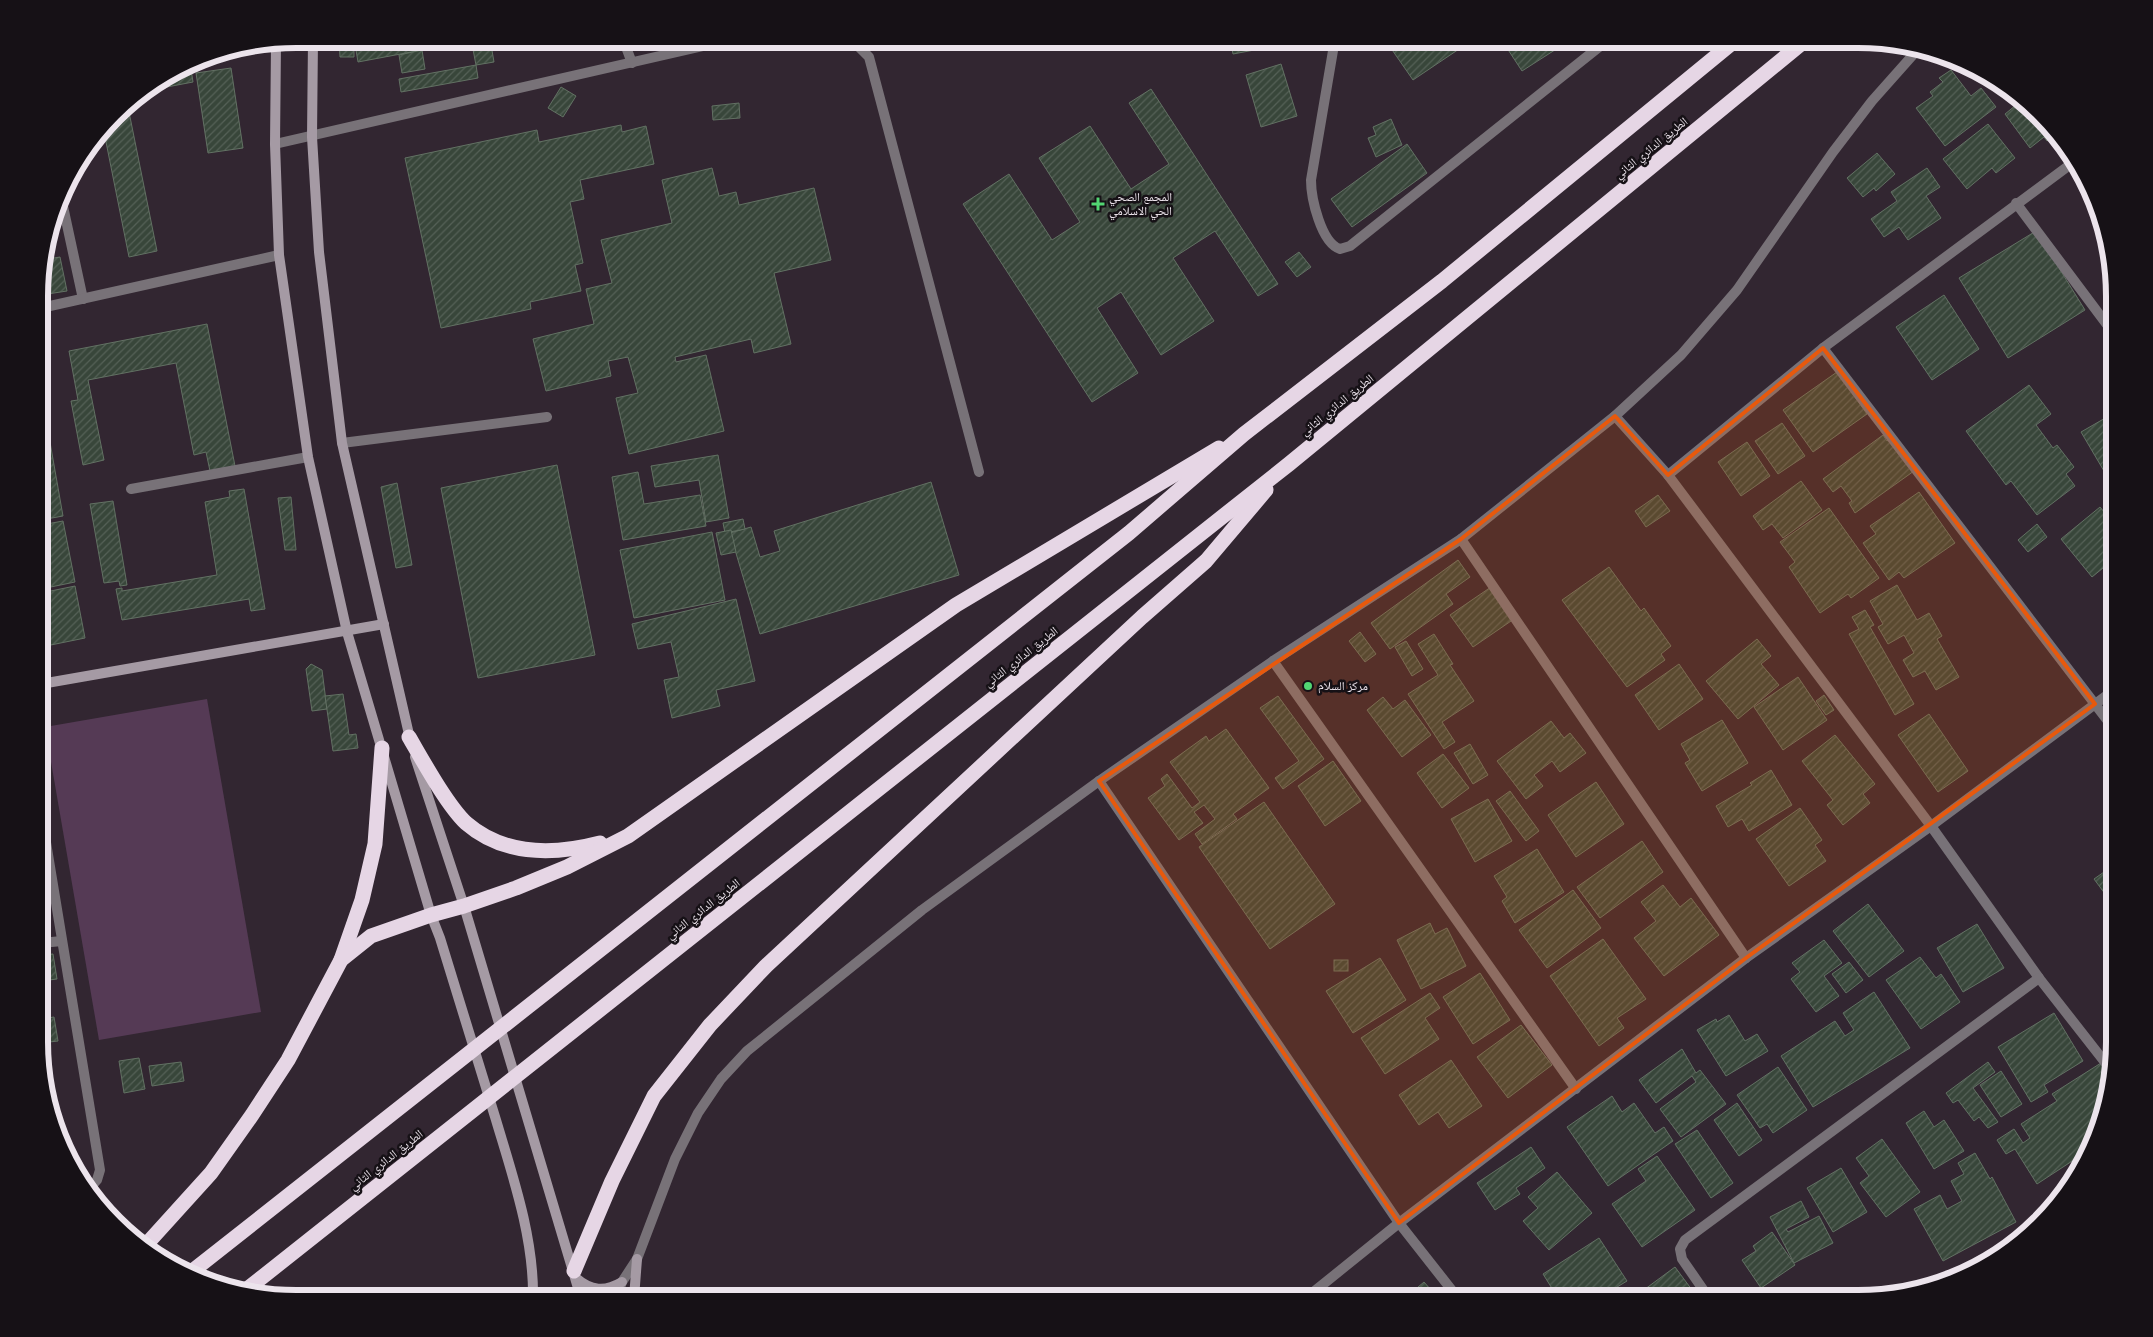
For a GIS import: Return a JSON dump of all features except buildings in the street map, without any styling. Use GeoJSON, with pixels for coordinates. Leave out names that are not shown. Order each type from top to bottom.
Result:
{"type":"FeatureCollection","features":[{"type":"Feature","properties":{"kind":"highway"},"geometry":{"type":"LineString","coordinates":[[196,1269],[1129,533],[1244,434],[1442,281],[1726,48]]}},
{"type":"Feature","properties":{"kind":"highway","name":"الطريق الدائري الثاني"},"geometry":{"type":"LineString","coordinates":[[252,1286],[1289,464],[1796,48]]}},
{"type":"Feature","properties":{"kind":"highway"},"geometry":{"type":"LineString","coordinates":[[341,960],[371,936],[431,914],[464,906],[567,867],[628,836],[956,605],[1189,464],[1244,434]]}},
{"type":"Feature","properties":{"kind":"highway"},"geometry":{"type":"LineString","coordinates":[[575,1275],[612,1181],[654,1096],[710,1024],[766,966],[1142,616],[1206,561],[1289,464]]}},
{"type":"Feature","properties":{"kind":"highway"},"geometry":{"type":"LineString","coordinates":[[409,737],[446,796],[466,822],[496,843],[537,852],[573,850],[628,836]]}},
{"type":"Feature","properties":{"kind":"highway"},"geometry":{"type":"LineString","coordinates":[[149,1241],[210,1173],[252,1115],[288,1060],[341,960],[362,900],[375,844],[382,748]]}},
{"type":"Feature","properties":{"kind":"street"},"geometry":{"type":"LineString","coordinates":[[276,48],[275,144],[279,255],[308,457],[347,632],[431,914],[510,1166],[526,1228],[534,1290]]}},
{"type":"Feature","properties":{"kind":"street"},"geometry":{"type":"LineString","coordinates":[[313,48],[312,137],[319,252],[342,443],[409,737],[464,906],[537,1156],[579,1290]]}},
{"type":"Feature","properties":{"kind":"street"},"geometry":{"type":"LineString","coordinates":[[626,48],[632,63]]}},
{"type":"Feature","properties":{"kind":"street"},"geometry":{"type":"LineString","coordinates":[[275,144],[696,48]]}},
{"type":"Feature","properties":{"kind":"street"},"geometry":{"type":"LineString","coordinates":[[860,48],[869,57],[979,472]]}},
{"type":"Feature","properties":{"kind":"street"},"geometry":{"type":"LineString","coordinates":[[1333,48],[1311,180],[1312,200],[1317,217],[1333,245],[1340,249],[1350,246],[1598,48]]}},
{"type":"Feature","properties":{"kind":"street"},"geometry":{"type":"LineString","coordinates":[[619,1290],[637,1259],[675,1159],[698,1112],[721,1079],[747,1051],[922,910],[1099,780],[1273,661],[1461,539],[1615,416],[1681,355],[1737,290],[1844,138],[1872,101],[1914,54]]}},
{"type":"Feature","properties":{"kind":"street"},"geometry":{"type":"LineString","coordinates":[[1668,475],[1822,348],[2068,166]]}},
{"type":"Feature","properties":{"kind":"street"},"geometry":{"type":"LineString","coordinates":[[2016,203],[2106,323]]}},
{"type":"Feature","properties":{"kind":"street"},"geometry":{"type":"LineString","coordinates":[[63,209],[83,299]]}},
{"type":"Feature","properties":{"kind":"street"},"geometry":{"type":"LineString","coordinates":[[48,306],[279,255]]}},
{"type":"Feature","properties":{"kind":"street"},"geometry":{"type":"LineString","coordinates":[[1822,348],[2106,718]]}},
{"type":"Feature","properties":{"kind":"street"},"geometry":{"type":"LineString","coordinates":[[1615,416],[1668,475],[1931,826],[2039,978],[2104,1062]]}},
{"type":"Feature","properties":{"kind":"street"},"geometry":{"type":"LineString","coordinates":[[342,443],[547,417]]}},
{"type":"Feature","properties":{"kind":"street"},"geometry":{"type":"LineString","coordinates":[[131,490],[308,457]]}},
{"type":"Feature","properties":{"kind":"street"},"geometry":{"type":"LineString","coordinates":[[1461,539],[1746,958]]}},
{"type":"Feature","properties":{"kind":"street"},"geometry":{"type":"LineString","coordinates":[[48,683],[347,632],[384,624]]}},
{"type":"Feature","properties":{"kind":"street"},"geometry":{"type":"LineString","coordinates":[[1273,661],[1576,1089]]}},
{"type":"Feature","properties":{"kind":"street"},"geometry":{"type":"LineString","coordinates":[[1316,1290],[1399,1223],[1746,958],[1931,826],[2106,696]]}},
{"type":"Feature","properties":{"kind":"street"},"geometry":{"type":"LineString","coordinates":[[1099,780],[1399,1223],[1452,1290]]}},
{"type":"Feature","properties":{"kind":"street"},"geometry":{"type":"LineString","coordinates":[[48,855],[100,1170],[97,1180],[93,1184]]}},
{"type":"Feature","properties":{"kind":"street"},"geometry":{"type":"LineString","coordinates":[[48,942],[62,941]]}},
{"type":"Feature","properties":{"kind":"street"},"geometry":{"type":"LineString","coordinates":[[1703,1290],[1682,1259],[1680,1249],[1685,1240],[2039,978]]}},
{"type":"Feature","properties":{"kind":"street"},"geometry":{"type":"LineString","coordinates":[[635,1290],[637,1259]]}},
{"type":"Feature","properties":{"kind":"street"},"geometry":{"type":"LineString","coordinates":[[575,1275],[588,1287],[603,1290],[613,1288],[622,1282]]}},
{"type":"Feature","properties":{"kind":"highlighted area"},"geometry":{"type":"Polygon","coordinates":[[[1823,348],[2095,704],[1746,958],[1399,1223],[1099,781],[1461,539],[1615,416],[1668,475],[1823,348]]]}},
{"type":"Feature","properties":{"kind":"shaded area"},"geometry":{"type":"Polygon","coordinates":[[[207,699],[261,1012],[99,1040],[48,744],[48,726],[207,699]]]}},
{"type":"Feature","properties":{"kind":"place","name":"المجمع الصحي الحي الاسلامي"},"geometry":{"type":"Point","coordinates":[1098,204]}},
{"type":"Feature","properties":{"kind":"place","name":"مركز السلام"},"geometry":{"type":"Point","coordinates":[1308,686]}}]}
